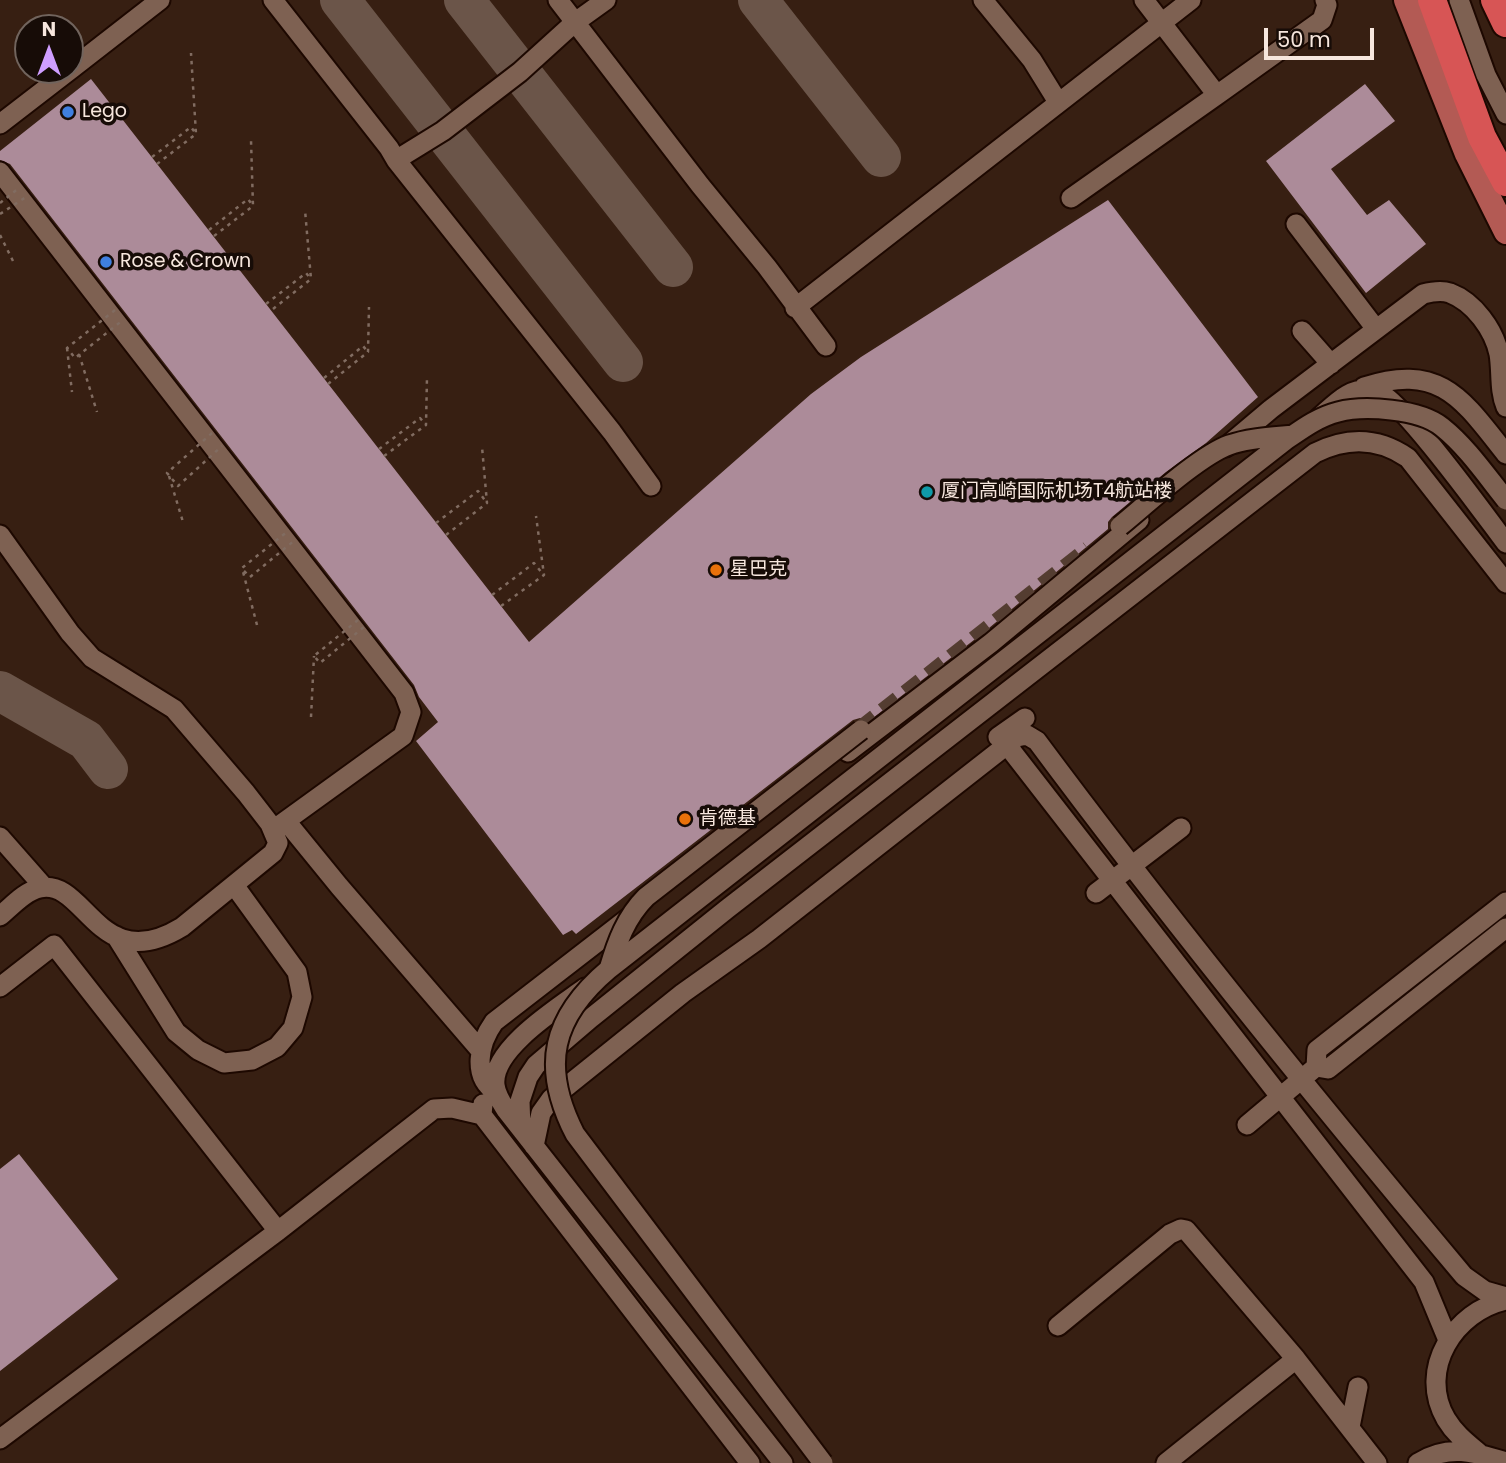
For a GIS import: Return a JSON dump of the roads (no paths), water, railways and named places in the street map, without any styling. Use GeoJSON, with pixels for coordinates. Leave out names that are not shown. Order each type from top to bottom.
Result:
{"type":"FeatureCollection","features":[{"type":"Feature","properties":{"kind":"highway"},"geometry":{"type":"LineString","coordinates":[[1432,0],[1482,137],[1506,183]]}},
{"type":"Feature","properties":{"kind":"highway"},"geometry":{"type":"LineString","coordinates":[[1495,0],[1506,23]]}},
{"type":"Feature","properties":{"kind":"main road"},"geometry":{"type":"LineString","coordinates":[[1406,0],[1467,155],[1506,232]]}},
{"type":"Feature","properties":{"kind":"street"},"geometry":{"type":"LineString","coordinates":[[84,59],[160,0]]}},
{"type":"Feature","properties":{"kind":"street"},"geometry":{"type":"LineString","coordinates":[[274,0],[396,160],[612,432],[651,486]]}},
{"type":"Feature","properties":{"kind":"street"},"geometry":{"type":"LineString","coordinates":[[558,0],[767,267],[825,346]]}},
{"type":"Feature","properties":{"kind":"street"},"geometry":{"type":"LineString","coordinates":[[396,160],[443,131],[520,72],[574,23],[606,0]]}},
{"type":"Feature","properties":{"kind":"street"},"geometry":{"type":"LineString","coordinates":[[983,0],[1032,60],[1058,102]]}},
{"type":"Feature","properties":{"kind":"street"},"geometry":{"type":"LineString","coordinates":[[1144,0],[1217,95]]}},
{"type":"Feature","properties":{"kind":"street"},"geometry":{"type":"LineString","coordinates":[[795,307],[1191,0]]}},
{"type":"Feature","properties":{"kind":"street"},"geometry":{"type":"LineString","coordinates":[[1071,198],[1321,20],[1327,5],[1325,0]]}},
{"type":"Feature","properties":{"kind":"street"},"geometry":{"type":"LineString","coordinates":[[1459,0],[1486,75],[1506,114]]}},
{"type":"Feature","properties":{"kind":"street"},"geometry":{"type":"LineString","coordinates":[[0,124],[52,84]]}},
{"type":"Feature","properties":{"kind":"street"},"geometry":{"type":"LineString","coordinates":[[0,172],[404,693],[411,712],[402,736],[280,825],[278,843],[273,853],[182,927],[166,936],[148,942],[116,936],[101,928],[60,890],[44,887],[28,893],[0,916]]}},
{"type":"Feature","properties":{"kind":"street"},"geometry":{"type":"LineString","coordinates":[[1296,224],[1376,329]]}},
{"type":"Feature","properties":{"kind":"street"},"geometry":{"type":"LineString","coordinates":[[783,1463],[497,1095],[489,1089],[483,1080],[480,1066],[481,1051],[489,1029],[503,1013],[991,643],[1271,409],[1423,294],[1449,293],[1479,315],[1493,334],[1502,361],[1501,394],[1506,407]]}},
{"type":"Feature","properties":{"kind":"street"},"geometry":{"type":"LineString","coordinates":[[1303,331],[1331,364]]}},
{"type":"Feature","properties":{"kind":"street"},"geometry":{"type":"LineString","coordinates":[[497,1095],[495,1079],[501,1061],[531,1029],[1271,462],[1345,395],[1395,379],[1423,381],[1452,393],[1466,404],[1506,454]]}},
{"type":"Feature","properties":{"kind":"street"},"geometry":{"type":"LineString","coordinates":[[1359,389],[1377,390],[1387,397],[1424,437],[1506,542]]}},
{"type":"Feature","properties":{"kind":"street"},"geometry":{"type":"LineString","coordinates":[[823,1463],[575,1134],[566,1117],[556,1084],[555,1066],[562,1026],[574,1004],[590,985],[609,969],[1316,420],[1339,411],[1392,410],[1440,425],[1468,452],[1506,500]]}},
{"type":"Feature","properties":{"kind":"street"},"geometry":{"type":"LineString","coordinates":[[1120,526],[1195,466],[1225,446],[1294,435]]}},
{"type":"Feature","properties":{"kind":"street"},"geometry":{"type":"LineString","coordinates":[[521,1129],[520,1101],[528,1077],[536,1065],[591,1018],[1315,453],[1345,442],[1378,443],[1395,449],[1408,458],[1506,583]]}},
{"type":"Feature","properties":{"kind":"street"},"geometry":{"type":"LineString","coordinates":[[0,535],[70,633],[93,658],[174,709],[246,793],[339,886],[481,1051]]}},
{"type":"Feature","properties":{"kind":"street"},"geometry":{"type":"LineString","coordinates":[[917,814],[927,793],[1025,718]]}},
{"type":"Feature","properties":{"kind":"street"},"geometry":{"type":"LineString","coordinates":[[609,969],[625,924],[635,907],[861,730]]}},
{"type":"Feature","properties":{"kind":"street"},"geometry":{"type":"LineString","coordinates":[[534,1146],[541,1113],[551,1099],[674,1001],[759,939],[1021,735],[1032,736],[1130,866],[1282,1045],[1300,1080],[1464,1276],[1485,1291],[1506,1299]]}},
{"type":"Feature","properties":{"kind":"street"},"geometry":{"type":"LineString","coordinates":[[1007,746],[1424,1282],[1448,1340]]}},
{"type":"Feature","properties":{"kind":"street"},"geometry":{"type":"LineString","coordinates":[[1096,893],[1181,828]]}},
{"type":"Feature","properties":{"kind":"street"},"geometry":{"type":"LineString","coordinates":[[0,837],[44,887]]}},
{"type":"Feature","properties":{"kind":"street"},"geometry":{"type":"LineString","coordinates":[[116,936],[176,1032],[198,1050],[224,1063],[251,1060],[277,1047],[293,1028],[302,997],[297,972],[234,885]]}},
{"type":"Feature","properties":{"kind":"street"},"geometry":{"type":"LineString","coordinates":[[1247,1125],[1316,1067],[1317,1050],[1506,902]]}},
{"type":"Feature","properties":{"kind":"street"},"geometry":{"type":"LineString","coordinates":[[1316,1067],[1328,1069],[1506,928]]}},
{"type":"Feature","properties":{"kind":"street"},"geometry":{"type":"LineString","coordinates":[[0,987],[54,945],[278,1231]]}},
{"type":"Feature","properties":{"kind":"street"},"geometry":{"type":"LineString","coordinates":[[497,1095],[482,1104],[482,1115],[750,1463]]}},
{"type":"Feature","properties":{"kind":"street"},"geometry":{"type":"LineString","coordinates":[[0,1439],[278,1231],[434,1109],[452,1108],[482,1115]]}},
{"type":"Feature","properties":{"kind":"street"},"geometry":{"type":"LineString","coordinates":[[1058,1326],[1170,1234],[1181,1229],[1191,1233],[1296,1359],[1377,1463]]}},
{"type":"Feature","properties":{"kind":"street"},"geometry":{"type":"LineString","coordinates":[[1480,1454],[1459,1438],[1444,1416],[1437,1391],[1438,1365],[1448,1340],[1460,1324],[1475,1312],[1506,1299]]}},
{"type":"Feature","properties":{"kind":"street"},"geometry":{"type":"LineString","coordinates":[[1166,1463],[1296,1359]]}},
{"type":"Feature","properties":{"kind":"street"},"geometry":{"type":"LineString","coordinates":[[1350,1427],[1358,1387]]}},
{"type":"Feature","properties":{"kind":"street"},"geometry":{"type":"LineString","coordinates":[[1418,1463],[1437,1453],[1460,1450],[1506,1462]]}},
{"type":"Feature","properties":{"kind":"tunnel"},"geometry":{"type":"LineString","coordinates":[[861,730],[1089,550]]}},
{"type":"Feature","properties":{"kind":"place","name":"Lego"},"geometry":{"type":"Point","coordinates":[68,112]}},
{"type":"Feature","properties":{"kind":"place","name":"Rose & Crown"},"geometry":{"type":"Point","coordinates":[106,262]}},
{"type":"Feature","properties":{"kind":"place","name":"厦门高崎国际机场T4航站楼"},"geometry":{"type":"Point","coordinates":[927,492]}},
{"type":"Feature","properties":{"kind":"place","name":"星巴克"},"geometry":{"type":"Point","coordinates":[716,570]}},
{"type":"Feature","properties":{"kind":"place","name":"肯德基"},"geometry":{"type":"Point","coordinates":[685,819]}}]}
